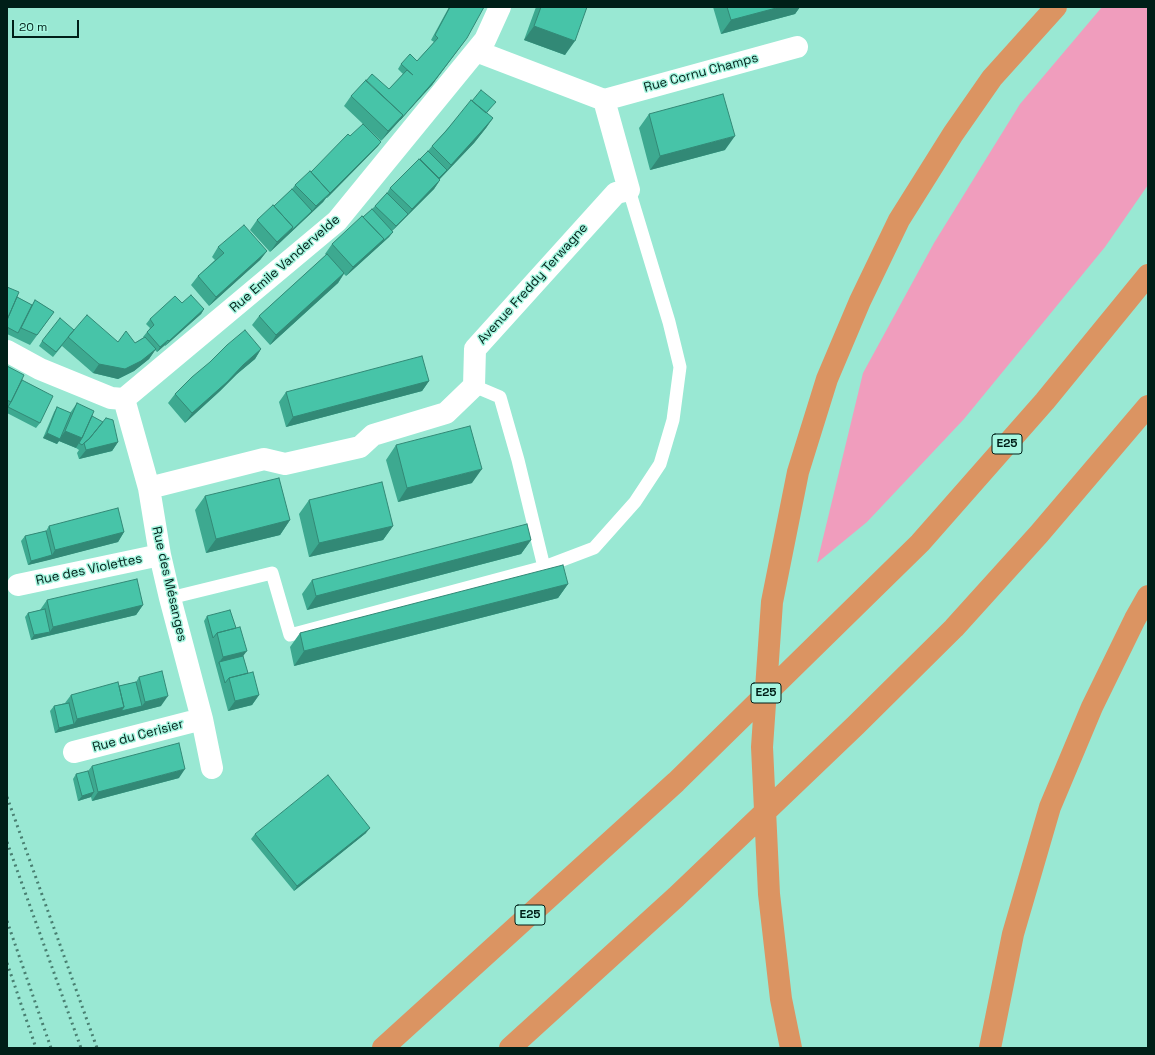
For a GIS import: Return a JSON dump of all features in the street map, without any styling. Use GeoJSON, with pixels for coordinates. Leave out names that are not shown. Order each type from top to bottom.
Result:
{"type":"FeatureCollection","features":[{"type":"Feature","properties":{"kind":"highway"},"geometry":{"type":"LineString","coordinates":[[791,1048],[781,999],[768,894],[762,747],[772,602],[798,472],[827,379],[860,300],[899,220],[953,134],[992,78],[1056,7]]}},
{"type":"Feature","properties":{"kind":"highway","name":"E25"},"geometry":{"type":"LineString","coordinates":[[383,1048],[676,782],[920,543],[1045,401],[1148,274]]}},
{"type":"Feature","properties":{"kind":"highway"},"geometry":{"type":"LineString","coordinates":[[510,1048],[676,897],[856,725],[954,628],[1039,534],[1148,406]]}},
{"type":"Feature","properties":{"kind":"highway"},"geometry":{"type":"LineString","coordinates":[[990,1048],[1013,934],[1050,807],[1092,707],[1135,619],[1148,596]]}},
{"type":"Feature","properties":{"kind":"street","name":"Rue Emile Vandervelde"},"geometry":{"type":"LineString","coordinates":[[124,399],[337,221],[485,40],[500,7]]}},
{"type":"Feature","properties":{"kind":"street","name":"Rue Cornu Champs"},"geometry":{"type":"LineString","coordinates":[[604,100],[797,47]]}},
{"type":"Feature","properties":{"kind":"street"},"geometry":{"type":"LineString","coordinates":[[476,51],[604,100],[629,190]]}},
{"type":"Feature","properties":{"kind":"street","name":"Avenue Freddy Terwagne"},"geometry":{"type":"LineString","coordinates":[[474,386],[475,349],[616,193],[629,190]]}},
{"type":"Feature","properties":{"kind":"street"},"geometry":{"type":"LineString","coordinates":[[7,351],[47,372],[112,398],[124,399]]}},
{"type":"Feature","properties":{"kind":"street"},"geometry":{"type":"LineString","coordinates":[[149,488],[264,459],[286,464],[360,447],[373,435],[446,413],[474,386]]}},
{"type":"Feature","properties":{"kind":"street","name":"Rue des Mésanges"},"geometry":{"type":"LineString","coordinates":[[124,399],[149,488],[160,555],[202,719],[212,768]]}},
{"type":"Feature","properties":{"kind":"street","name":"Rue des Violettes"},"geometry":{"type":"LineString","coordinates":[[18,585],[160,555]]}},
{"type":"Feature","properties":{"kind":"street","name":"Rue du Cerisier"},"geometry":{"type":"LineString","coordinates":[[74,752],[202,719]]}},
{"type":"Feature","properties":{"kind":"lane"},"geometry":{"type":"LineString","coordinates":[[170,598],[272,573],[290,635],[544,567],[594,548],[635,502],[660,464],[673,420],[680,367],[670,322],[629,190]]}},
{"type":"Feature","properties":{"kind":"lane"},"geometry":{"type":"LineString","coordinates":[[474,386],[500,397],[518,460],[544,567]]}},
{"type":"Feature","properties":{"kind":"shaded area"},"geometry":{"type":"Polygon","coordinates":[[[1102,7],[1148,7],[1148,185],[1105,247],[964,419],[867,522],[817,563],[863,373],[934,243],[1020,104],[1102,7]]]}},
{"type":"Feature","properties":{"kind":"building"},"geometry":{"type":"Polygon","coordinates":[[[450,7],[484,7],[467,38],[435,80],[400,120],[403,115],[366,81],[372,74],[389,89],[407,70],[413,75],[401,64],[410,54],[417,61],[438,38],[435,35],[450,7]]]}},
{"type":"Feature","properties":{"kind":"building"},"geometry":{"type":"Polygon","coordinates":[[[541,7],[587,7],[575,41],[534,26],[541,7]]]}},
{"type":"Feature","properties":{"kind":"building"},"geometry":{"type":"Polygon","coordinates":[[[727,7],[780,7],[731,20],[727,7]]]}},
{"type":"Feature","properties":{"kind":"building"},"geometry":{"type":"Polygon","coordinates":[[[366,80],[403,115],[388,131],[351,96],[366,80]]]}},
{"type":"Feature","properties":{"kind":"building"},"geometry":{"type":"Polygon","coordinates":[[[481,90],[496,102],[486,113],[472,101],[481,90]]]}},
{"type":"Feature","properties":{"kind":"building"},"geometry":{"type":"Polygon","coordinates":[[[723,94],[735,136],[660,156],[649,114],[723,94]]]}},
{"type":"Feature","properties":{"kind":"building"},"geometry":{"type":"Polygon","coordinates":[[[471,100],[493,118],[451,165],[432,146],[471,100]]]}},
{"type":"Feature","properties":{"kind":"building"},"geometry":{"type":"Polygon","coordinates":[[[363,124],[381,142],[330,193],[311,172],[348,134],[350,136],[363,124]]]}},
{"type":"Feature","properties":{"kind":"building"},"geometry":{"type":"Polygon","coordinates":[[[428,151],[447,170],[439,178],[420,159],[428,151]]]}},
{"type":"Feature","properties":{"kind":"building"},"geometry":{"type":"Polygon","coordinates":[[[419,159],[440,180],[412,209],[390,188],[419,159]]]}},
{"type":"Feature","properties":{"kind":"building"},"geometry":{"type":"Polygon","coordinates":[[[310,171],[330,193],[316,206],[295,185],[310,171]]]}},
{"type":"Feature","properties":{"kind":"building"},"geometry":{"type":"Polygon","coordinates":[[[292,189],[312,211],[290,232],[293,227],[274,206],[292,189]]]}},
{"type":"Feature","properties":{"kind":"building"},"geometry":{"type":"Polygon","coordinates":[[[387,193],[408,214],[396,226],[375,206],[387,193]]]}},
{"type":"Feature","properties":{"kind":"building"},"geometry":{"type":"Polygon","coordinates":[[[273,205],[293,227],[277,242],[257,220],[273,205]]]}},
{"type":"Feature","properties":{"kind":"building"},"geometry":{"type":"Polygon","coordinates":[[[372,209],[393,232],[380,244],[384,239],[363,217],[372,209]]]}},
{"type":"Feature","properties":{"kind":"building"},"geometry":{"type":"Polygon","coordinates":[[[362,216],[384,239],[353,267],[332,244],[362,216]]]}},
{"type":"Feature","properties":{"kind":"building"},"geometry":{"type":"Polygon","coordinates":[[[244,225],[267,251],[216,297],[198,276],[224,253],[218,247],[244,225]]]}},
{"type":"Feature","properties":{"kind":"building"},"geometry":{"type":"Polygon","coordinates":[[[327,254],[344,273],[276,335],[259,316],[327,254]]]}},
{"type":"Feature","properties":{"kind":"building"},"geometry":{"type":"Polygon","coordinates":[[[7,287],[19,292],[7,320],[7,287]]]}},
{"type":"Feature","properties":{"kind":"building"},"geometry":{"type":"Polygon","coordinates":[[[191,295],[204,309],[169,341],[168,340],[160,347],[147,332],[154,325],[150,319],[175,296],[182,303],[191,295]]]}},
{"type":"Feature","properties":{"kind":"building"},"geometry":{"type":"Polygon","coordinates":[[[17,297],[32,305],[18,333],[7,327],[7,320],[17,297]]]}},
{"type":"Feature","properties":{"kind":"building"},"geometry":{"type":"Polygon","coordinates":[[[35,300],[54,312],[37,335],[21,328],[35,300]]]}},
{"type":"Feature","properties":{"kind":"building"},"geometry":{"type":"Polygon","coordinates":[[[87,315],[118,342],[126,331],[135,343],[145,337],[156,349],[141,361],[125,369],[99,364],[68,337],[87,315]]]}},
{"type":"Feature","properties":{"kind":"building"},"geometry":{"type":"Polygon","coordinates":[[[60,318],[74,330],[56,352],[42,341],[60,318]]]}},
{"type":"Feature","properties":{"kind":"building"},"geometry":{"type":"Polygon","coordinates":[[[245,330],[261,349],[192,413],[175,394],[245,330]]]}},
{"type":"Feature","properties":{"kind":"building"},"geometry":{"type":"Polygon","coordinates":[[[422,356],[429,381],[293,417],[286,392],[422,356]]]}},
{"type":"Feature","properties":{"kind":"building"},"geometry":{"type":"Polygon","coordinates":[[[7,366],[24,375],[11,402],[7,400],[7,366]]]}},
{"type":"Feature","properties":{"kind":"building"},"geometry":{"type":"Polygon","coordinates":[[[22,380],[53,396],[40,423],[8,407],[22,380]]]}},
{"type":"Feature","properties":{"kind":"building"},"geometry":{"type":"Polygon","coordinates":[[[77,403],[94,411],[82,438],[65,431],[77,403]]]}},
{"type":"Feature","properties":{"kind":"building"},"geometry":{"type":"Polygon","coordinates":[[[57,407],[71,413],[60,439],[47,433],[57,407]]]}},
{"type":"Feature","properties":{"kind":"building"},"geometry":{"type":"Polygon","coordinates":[[[92,416],[103,422],[82,445],[79,443],[92,416]]]}},
{"type":"Feature","properties":{"kind":"building"},"geometry":{"type":"Polygon","coordinates":[[[106,418],[113,420],[118,442],[86,450],[84,443],[106,418]]]}},
{"type":"Feature","properties":{"kind":"building"},"geometry":{"type":"Polygon","coordinates":[[[470,426],[482,469],[407,488],[396,445],[470,426]]]}},
{"type":"Feature","properties":{"kind":"building"},"geometry":{"type":"Polygon","coordinates":[[[279,478],[290,520],[216,539],[205,496],[279,478]]]}},
{"type":"Feature","properties":{"kind":"building"},"geometry":{"type":"Polygon","coordinates":[[[382,482],[393,526],[319,543],[309,500],[382,482]]]}},
{"type":"Feature","properties":{"kind":"building"},"geometry":{"type":"Polygon","coordinates":[[[118,508],[124,532],[55,550],[49,526],[118,508]]]}},
{"type":"Feature","properties":{"kind":"building"},"geometry":{"type":"Polygon","coordinates":[[[527,524],[531,540],[316,596],[312,580],[527,524]]]}},
{"type":"Feature","properties":{"kind":"building"},"geometry":{"type":"Polygon","coordinates":[[[46,531],[52,555],[31,561],[25,536],[46,531]]]}},
{"type":"Feature","properties":{"kind":"building"},"geometry":{"type":"Polygon","coordinates":[[[563,565],[568,584],[304,651],[300,633],[563,565]]]}},
{"type":"Feature","properties":{"kind":"building"},"geometry":{"type":"Polygon","coordinates":[[[137,579],[143,605],[53,627],[47,600],[137,579]]]}},
{"type":"Feature","properties":{"kind":"building"},"geometry":{"type":"Polygon","coordinates":[[[45,609],[50,632],[34,635],[28,613],[45,609]]]}},
{"type":"Feature","properties":{"kind":"building"},"geometry":{"type":"Polygon","coordinates":[[[230,610],[236,628],[217,633],[213,638],[207,616],[230,610]]]}},
{"type":"Feature","properties":{"kind":"building"},"geometry":{"type":"Polygon","coordinates":[[[240,627],[247,651],[223,657],[217,633],[240,627]]]}},
{"type":"Feature","properties":{"kind":"building"},"geometry":{"type":"Polygon","coordinates":[[[243,656],[248,673],[229,678],[225,683],[219,662],[243,656]]]}},
{"type":"Feature","properties":{"kind":"building"},"geometry":{"type":"Polygon","coordinates":[[[162,671],[168,696],[145,702],[139,677],[162,671]]]}},
{"type":"Feature","properties":{"kind":"building"},"geometry":{"type":"Polygon","coordinates":[[[253,672],[259,695],[235,701],[229,678],[253,672]]]}},
{"type":"Feature","properties":{"kind":"building"},"geometry":{"type":"Polygon","coordinates":[[[118,682],[124,707],[77,719],[71,695],[118,682]]]}},
{"type":"Feature","properties":{"kind":"building"},"geometry":{"type":"Polygon","coordinates":[[[136,682],[142,706],[121,711],[124,707],[119,686],[136,682]]]}},
{"type":"Feature","properties":{"kind":"building"},"geometry":{"type":"Polygon","coordinates":[[[69,703],[74,724],[59,728],[54,706],[69,703]]]}},
{"type":"Feature","properties":{"kind":"building"},"geometry":{"type":"Polygon","coordinates":[[[179,743],[185,769],[98,792],[92,766],[179,743]]]}},
{"type":"Feature","properties":{"kind":"building"},"geometry":{"type":"Polygon","coordinates":[[[88,771],[94,792],[82,796],[76,774],[88,771]]]}},
{"type":"Feature","properties":{"kind":"building"},"geometry":{"type":"Polygon","coordinates":[[[328,775],[370,828],[297,886],[255,834],[328,775]]]}},
{"type":"Feature","properties":{"kind":"railway"},"geometry":{"type":"LineString","coordinates":[[7,797],[97,1048]]}},
{"type":"Feature","properties":{"kind":"railway"},"geometry":{"type":"LineString","coordinates":[[7,842],[81,1048]]}},
{"type":"Feature","properties":{"kind":"railway"},"geometry":{"type":"LineString","coordinates":[[7,921],[51,1048]]}},
{"type":"Feature","properties":{"kind":"railway"},"geometry":{"type":"LineString","coordinates":[[7,963],[36,1048]]}}]}
